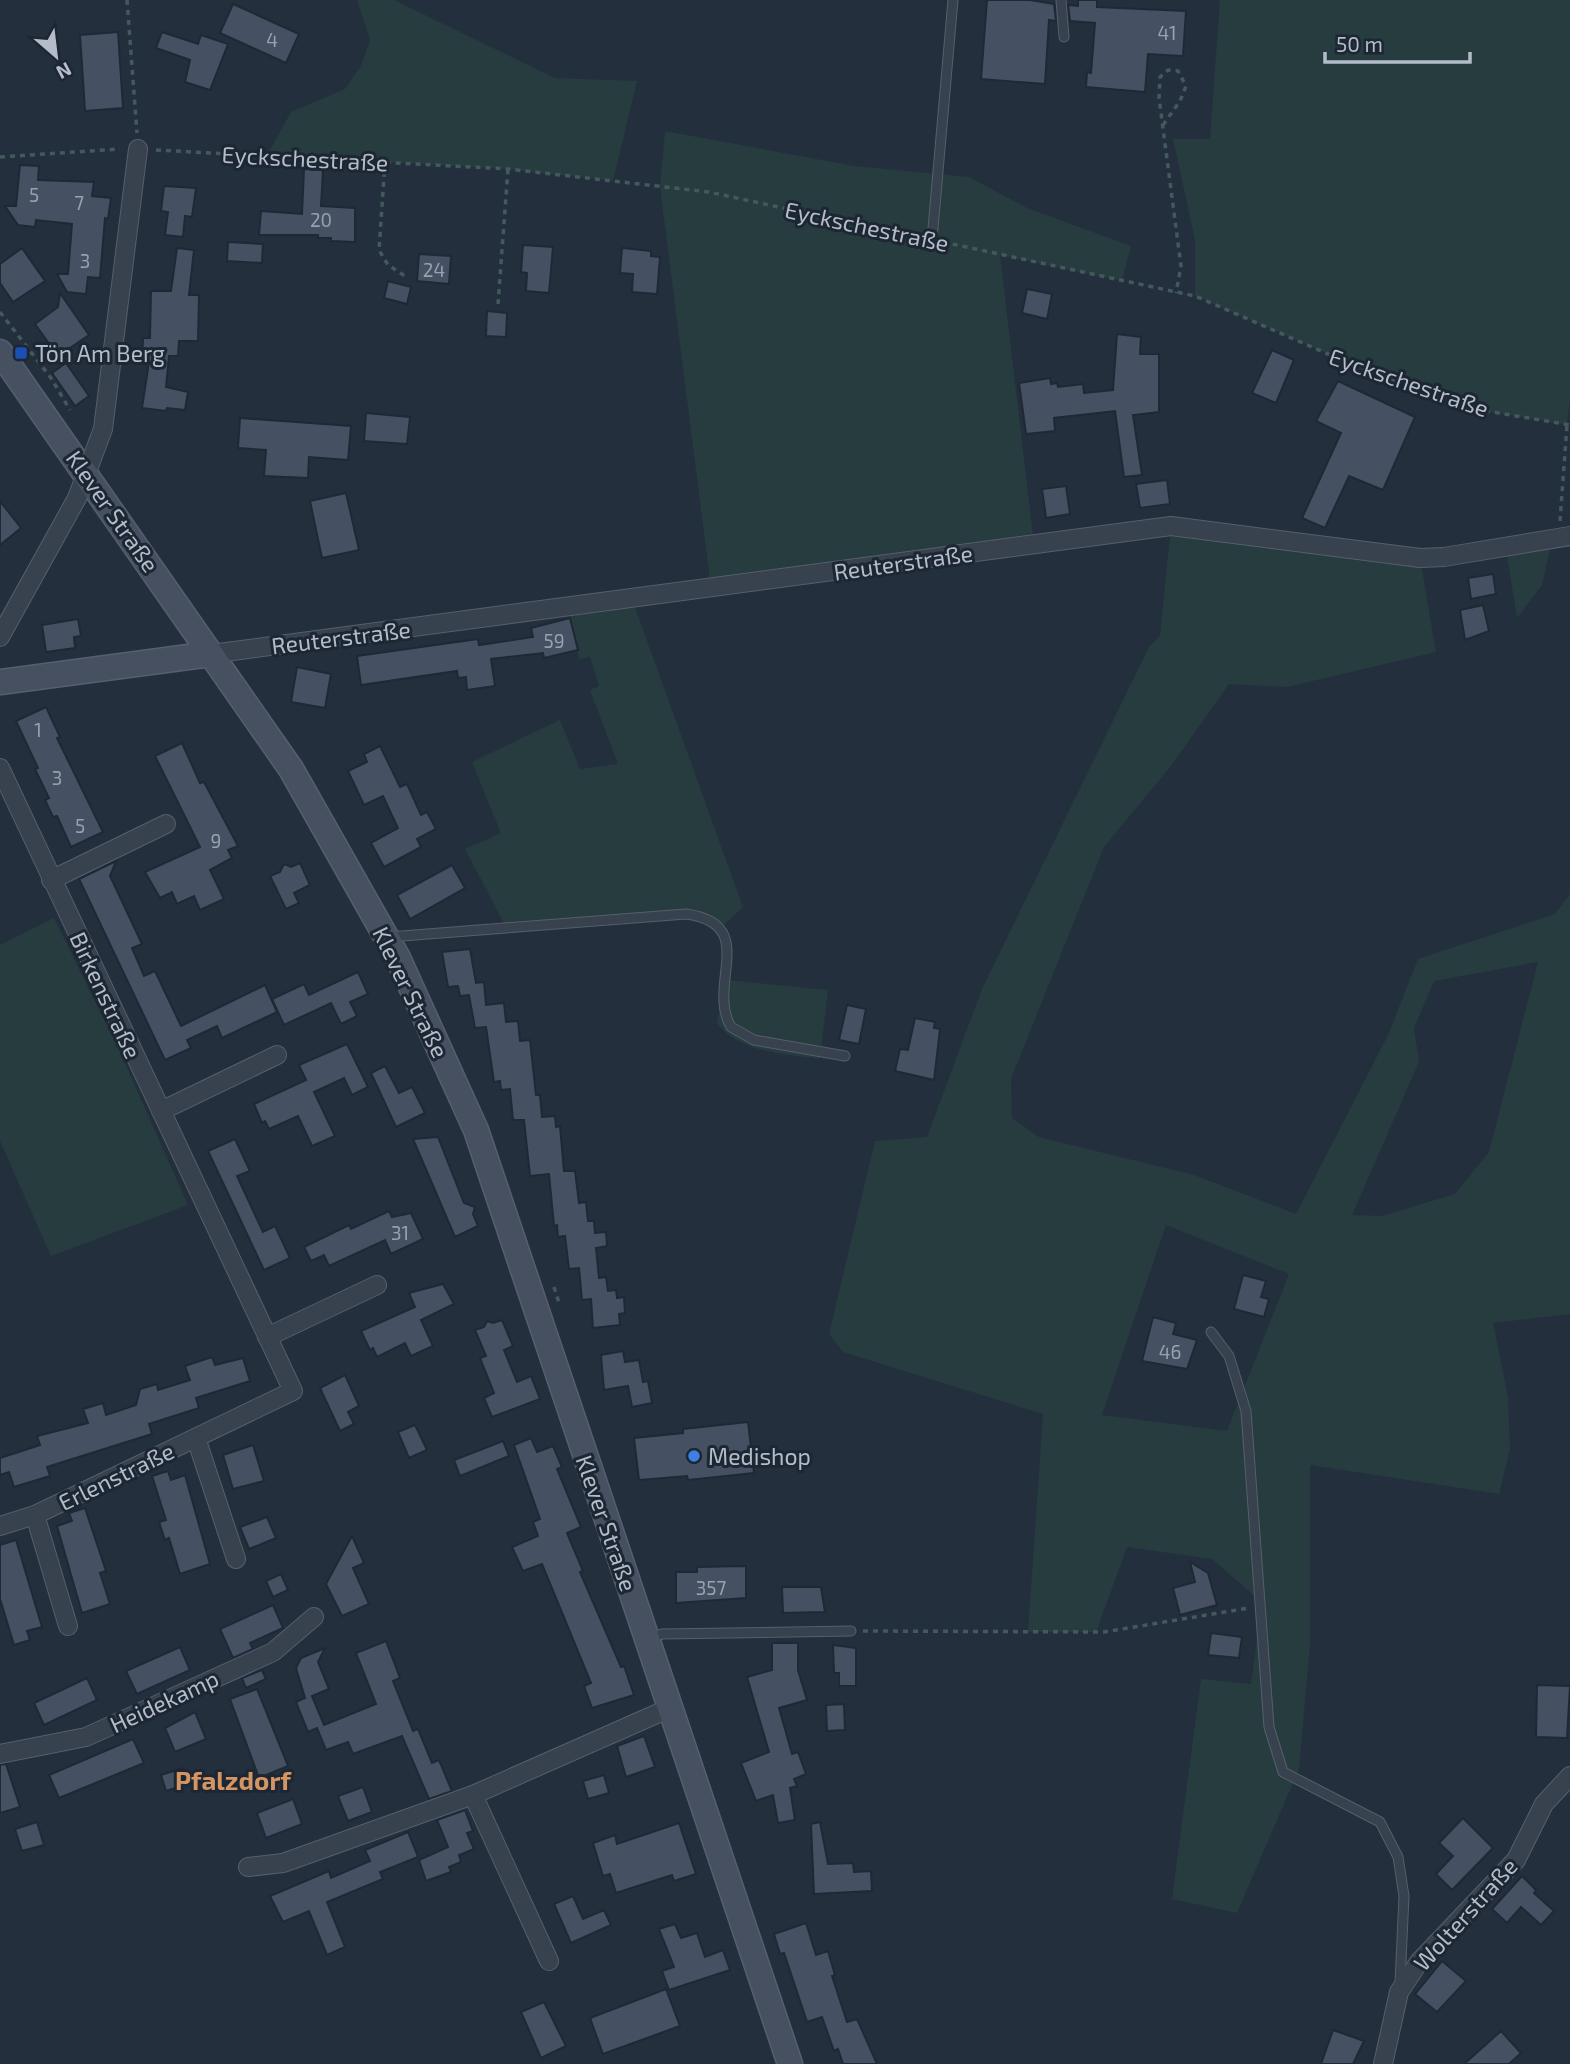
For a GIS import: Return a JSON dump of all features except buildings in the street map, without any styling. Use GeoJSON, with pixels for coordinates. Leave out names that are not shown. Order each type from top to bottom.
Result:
{"type":"FeatureCollection","features":[{"type":"Feature","properties":{"kind":"street"},"geometry":{"type":"LineString","coordinates":[[0,636],[77,498],[103,429],[138,149]]}},
{"type":"Feature","properties":{"kind":"street","name":"Klever Straße"},"geometry":{"type":"LineString","coordinates":[[0,352],[87,473],[223,653],[386,937],[476,1130],[790,2064]]}},
{"type":"Feature","properties":{"kind":"street","name":"Reuterstraße"},"geometry":{"type":"LineString","coordinates":[[0,682],[1171,526],[1420,558],[1444,557],[1564,536]]}},
{"type":"Feature","properties":{"kind":"street","name":"Birkenstraße"},"geometry":{"type":"LineString","coordinates":[[0,768],[293,1391]]}},
{"type":"Feature","properties":{"kind":"street"},"geometry":{"type":"LineString","coordinates":[[51,880],[166,824]]}},
{"type":"Feature","properties":{"kind":"street"},"geometry":{"type":"LineString","coordinates":[[161,1111],[276,1055]]}},
{"type":"Feature","properties":{"kind":"street"},"geometry":{"type":"LineString","coordinates":[[267,1337],[377,1285]]}},
{"type":"Feature","properties":{"kind":"street","name":"Erlenstraße"},"geometry":{"type":"LineString","coordinates":[[0,1526],[35,1515],[293,1391]]}},
{"type":"Feature","properties":{"kind":"street","name":"Erlenstraße"},"geometry":{"type":"LineString","coordinates":[[197,1438],[236,1559]]}},
{"type":"Feature","properties":{"kind":"street","name":"Erlenstraße"},"geometry":{"type":"LineString","coordinates":[[35,1515],[68,1626]]}},
{"type":"Feature","properties":{"kind":"street","name":"Heidekamp"},"geometry":{"type":"LineString","coordinates":[[0,1754],[86,1737],[274,1652],[314,1617]]}},
{"type":"Feature","properties":{"kind":"street"},"geometry":{"type":"LineString","coordinates":[[248,1867],[283,1863],[473,1795],[670,1708]]}},
{"type":"Feature","properties":{"kind":"street","name":"Wolterstraße"},"geometry":{"type":"LineString","coordinates":[[1383,2064],[1399,1992],[1419,1962],[1516,1860],[1544,1804],[1570,1776]]}},
{"type":"Feature","properties":{"kind":"street"},"geometry":{"type":"LineString","coordinates":[[473,1795],[549,1961]]}},
{"type":"Feature","properties":{"kind":"lane"},"geometry":{"type":"LineString","coordinates":[[932,240],[953,0]]}},
{"type":"Feature","properties":{"kind":"lane"},"geometry":{"type":"LineString","coordinates":[[1061,0],[1063,37]]}},
{"type":"Feature","properties":{"kind":"lane"},"geometry":{"type":"LineString","coordinates":[[386,937],[554,922],[686,914],[700,916],[712,920],[727,942],[722,1005],[731,1027],[754,1040],[845,1056]]}},
{"type":"Feature","properties":{"kind":"lane"},"geometry":{"type":"LineString","coordinates":[[1211,1332],[1229,1356],[1247,1411],[1269,1727],[1283,1772],[1380,1822],[1398,1857],[1404,1896],[1399,1992]]}},
{"type":"Feature","properties":{"kind":"lane"},"geometry":{"type":"LineString","coordinates":[[646,1640],[662,1634],[851,1631]]}},
{"type":"Feature","properties":{"kind":"path"},"geometry":{"type":"LineString","coordinates":[[127,0],[138,149]]}},
{"type":"Feature","properties":{"kind":"path"},"geometry":{"type":"LineString","coordinates":[[1163,125],[1181,101],[1186,86],[1178,71],[1168,70],[1160,78],[1163,125],[1181,266],[1176,293]]}},
{"type":"Feature","properties":{"kind":"path","name":"Eyckschestraße"},"geometry":{"type":"LineString","coordinates":[[0,157],[138,149],[508,169],[709,192],[1195,296],[1374,374],[1469,408],[1568,425]]}},
{"type":"Feature","properties":{"kind":"path"},"geometry":{"type":"LineString","coordinates":[[386,162],[379,250],[388,265],[405,276]]}},
{"type":"Feature","properties":{"kind":"path"},"geometry":{"type":"LineString","coordinates":[[498,304],[508,169]]}},
{"type":"Feature","properties":{"kind":"path"},"geometry":{"type":"LineString","coordinates":[[1564,536],[1568,425]]}},
{"type":"Feature","properties":{"kind":"path"},"geometry":{"type":"LineString","coordinates":[[851,1631],[1104,1632],[1260,1606]]}},
{"type":"Feature","properties":{"kind":"green space"},"geometry":{"type":"Polygon","coordinates":[[[357,0],[394,0],[555,78],[637,81],[613,181],[508,169],[267,155],[291,112],[345,89],[361,66],[370,40],[357,0]]]}},
{"type":"Feature","properties":{"kind":"green space"},"geometry":{"type":"Polygon","coordinates":[[[1220,0],[1570,0],[1570,397],[1567,425],[1469,408],[1374,374],[1195,296],[1195,240],[1173,139],[1210,139],[1220,0]]]}},
{"type":"Feature","properties":{"kind":"green space"},"geometry":{"type":"Polygon","coordinates":[[[665,131],[854,166],[969,177],[1027,208],[1131,246],[1122,281],[1000,255],[1034,544],[711,588],[660,187],[665,131]]]}},
{"type":"Feature","properties":{"kind":"green space"},"geometry":{"type":"Polygon","coordinates":[[[1171,526],[1420,558],[1436,652],[1287,687],[1229,684],[1171,766],[1104,847],[1011,1079],[1012,1118],[1039,1137],[1194,1175],[1296,1214],[1388,1035],[1418,959],[1555,914],[1570,894],[1570,1314],[1493,1323],[1508,1397],[1510,1449],[1499,1494],[1310,1465],[1310,1644],[1299,1769],[1237,1913],[1172,1899],[1201,1679],[1251,1684],[1262,1602],[1212,1559],[1127,1547],[1096,1632],[1028,1632],[1043,1414],[843,1352],[829,1334],[875,1141],[927,1137],[982,989],[1149,647],[1160,635],[1171,526]],[[1538,962],[1434,981],[1414,1028],[1419,1062],[1352,1215],[1382,1216],[1455,1194],[1489,1152],[1538,962]],[[1166,1225],[1102,1415],[1227,1431],[1289,1274],[1166,1225]]]}},
{"type":"Feature","properties":{"kind":"green space"},"geometry":{"type":"Polygon","coordinates":[[[1550,549],[1542,585],[1517,618],[1507,555],[1550,549]]]}},
{"type":"Feature","properties":{"kind":"green space"},"geometry":{"type":"Polygon","coordinates":[[[632,599],[743,907],[720,929],[700,916],[506,927],[465,849],[501,833],[472,762],[560,720],[580,769],[618,764],[590,690],[599,686],[590,657],[579,659],[568,607],[632,599]]]}},
{"type":"Feature","properties":{"kind":"green space"},"geometry":{"type":"Polygon","coordinates":[[[54,918],[119,1050],[188,1205],[51,1256],[0,1141],[0,945],[54,918]]]}},
{"type":"Feature","properties":{"kind":"green space"},"geometry":{"type":"Polygon","coordinates":[[[725,980],[828,990],[820,1059],[764,1050],[738,1041],[727,1033],[717,1023],[725,980]]]}},
{"type":"Feature","properties":{"kind":"place","name":"Tön Am Berg"},"geometry":{"type":"Point","coordinates":[21,353]}},
{"type":"Feature","properties":{"kind":"place","name":"Medishop"},"geometry":{"type":"Point","coordinates":[694,1456]}},
{"type":"Feature","properties":{"kind":"district","name":"Pfalzdorf"},"geometry":{"type":"Point","coordinates":[233,1779]}}]}
